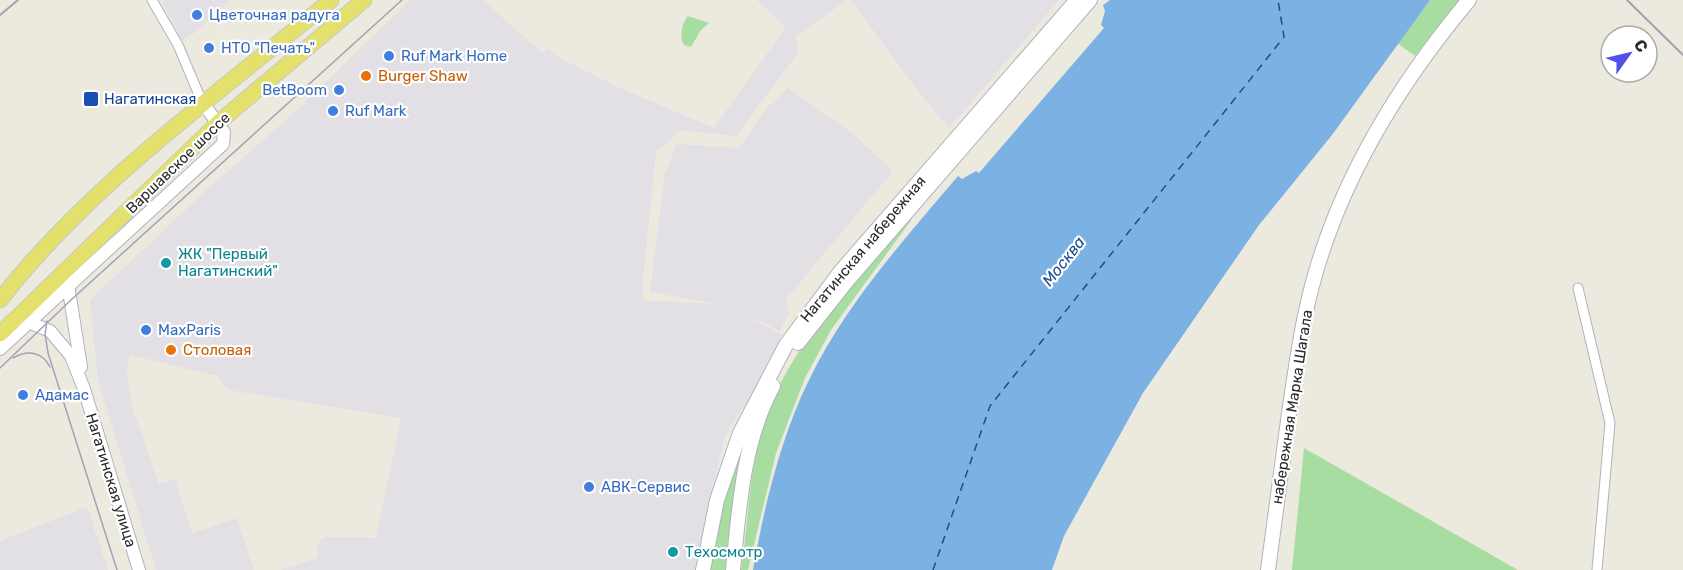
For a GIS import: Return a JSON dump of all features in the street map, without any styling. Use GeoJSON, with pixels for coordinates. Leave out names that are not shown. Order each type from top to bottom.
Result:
{"type":"FeatureCollection","features":[{"type":"Feature","properties":{"kind":"main road","name":"Варшавское шоссе"},"geometry":{"type":"LineString","coordinates":[[0,300],[29,262],[63,228],[202,102],[331,0]]}},
{"type":"Feature","properties":{"kind":"main road","name":"Варшавское шоссе"},"geometry":{"type":"LineString","coordinates":[[0,334],[67,277],[124,215],[218,123],[364,0]]}},
{"type":"Feature","properties":{"kind":"main road","name":"Нагатинская набережная"},"geometry":{"type":"LineString","coordinates":[[703,570],[717,500],[740,433],[788,342],[841,271],[1077,0]]}},
{"type":"Feature","properties":{"kind":"main road","name":"Нагатинская набережная"},"geometry":{"type":"LineString","coordinates":[[733,570],[747,463],[753,435],[768,397],[794,349],[847,281],[1090,0]]}},
{"type":"Feature","properties":{"kind":"main road","name":"набережная Марка Шагала"},"geometry":{"type":"LineString","coordinates":[[1268,570],[1300,336],[1321,255],[1342,199],[1371,141],[1423,61],[1469,0]]}},
{"type":"Feature","properties":{"kind":"street"},"geometry":{"type":"LineString","coordinates":[[152,0],[177,45],[202,102],[218,123]]}},
{"type":"Feature","properties":{"kind":"street"},"geometry":{"type":"LineString","coordinates":[[0,349],[28,322],[67,277]]}},
{"type":"Feature","properties":{"kind":"street"},"geometry":{"type":"LineString","coordinates":[[67,277],[84,389]]}},
{"type":"Feature","properties":{"kind":"street"},"geometry":{"type":"LineString","coordinates":[[1578,288],[1610,423],[1597,570]]}},
{"type":"Feature","properties":{"kind":"street"},"geometry":{"type":"LineString","coordinates":[[28,322],[50,331],[64,346],[84,389]]}},
{"type":"Feature","properties":{"kind":"street","name":"Нагатинская улица"},"geometry":{"type":"LineString","coordinates":[[84,389],[139,570]]}},
{"type":"Feature","properties":{"kind":"shaded area"},"geometry":{"type":"Polygon","coordinates":[[[161,0],[231,0],[193,34],[182,40],[161,0]]]}},
{"type":"Feature","properties":{"kind":"shaded area"},"geometry":{"type":"Polygon","coordinates":[[[410,0],[483,0],[542,53],[547,48],[556,56],[620,88],[714,128],[786,27],[757,0],[847,0],[796,36],[798,53],[736,136],[680,130],[656,152],[642,288],[644,301],[716,304],[650,292],[665,174],[677,144],[739,148],[770,104],[772,105],[788,88],[852,133],[893,171],[786,299],[789,313],[780,331],[720,303],[782,335],[758,383],[724,438],[694,570],[280,570],[318,558],[318,543],[324,537],[376,538],[401,418],[228,390],[218,376],[130,355],[126,371],[132,407],[159,484],[175,479],[192,533],[237,518],[254,570],[156,570],[98,380],[90,300],[200,196],[294,113],[410,0]]]}},
{"type":"Feature","properties":{"kind":"shaded area"},"geometry":{"type":"Polygon","coordinates":[[[851,0],[1059,0],[949,128],[921,95],[851,0]]]}},
{"type":"Feature","properties":{"kind":"shaded area"},"geometry":{"type":"Polygon","coordinates":[[[87,507],[108,570],[0,570],[0,541],[87,507]]]}},
{"type":"Feature","properties":{"kind":"green space"},"geometry":{"type":"Polygon","coordinates":[[[1430,0],[1459,0],[1415,56],[1397,43],[1430,0]]]}},
{"type":"Feature","properties":{"kind":"green space"},"geometry":{"type":"Polygon","coordinates":[[[688,16],[709,23],[701,30],[691,47],[684,45],[681,34],[688,16]]]}},
{"type":"Feature","properties":{"kind":"green space"},"geometry":{"type":"Polygon","coordinates":[[[912,219],[831,330],[805,378],[776,453],[748,570],[741,570],[754,463],[772,400],[786,373],[821,321],[901,226],[912,219]]]}},
{"type":"Feature","properties":{"kind":"green space"},"geometry":{"type":"Polygon","coordinates":[[[748,426],[728,570],[707,570],[726,486],[748,426]]]}},
{"type":"Feature","properties":{"kind":"green space"},"geometry":{"type":"Polygon","coordinates":[[[1304,448],[1518,570],[1292,570],[1304,448]]]}},
{"type":"Feature","properties":{"kind":"water","name":"Москва"},"geometry":{"type":"Polygon","coordinates":[[[1110,0],[1430,0],[1332,135],[1259,225],[1143,393],[1064,536],[1052,570],[753,570],[768,498],[789,427],[808,382],[839,326],[876,274],[958,176],[962,179],[976,171],[979,173],[1104,28],[1101,25],[1105,11],[1103,5],[1110,0]]]}},
{"type":"Feature","properties":{"kind":"ferry route"},"geometry":{"type":"LineString","coordinates":[[933,570],[990,406],[1284,37],[1278,0]]}},
{"type":"Feature","properties":{"kind":"tram line"},"geometry":{"type":"LineString","coordinates":[[0,368],[72,299],[402,0]]}},
{"type":"Feature","properties":{"kind":"tram line"},"geometry":{"type":"LineString","coordinates":[[47,321],[45,334],[48,353],[117,570]]}},
{"type":"Feature","properties":{"kind":"tram line"},"geometry":{"type":"LineString","coordinates":[[13,358],[29,353],[34,354],[43,358],[50,367]]}},
{"type":"Feature","properties":{"kind":"railway"},"geometry":{"type":"LineString","coordinates":[[0,15],[18,0]]}},
{"type":"Feature","properties":{"kind":"railway"},"geometry":{"type":"LineString","coordinates":[[1627,0],[1683,55]]}},
{"type":"Feature","properties":{"kind":"place","name":"Цветочная радуга"},"geometry":{"type":"Point","coordinates":[197,15]}},
{"type":"Feature","properties":{"kind":"place","name":"НТО \"Печать\""},"geometry":{"type":"Point","coordinates":[209,48]}},
{"type":"Feature","properties":{"kind":"place","name":"Ruf Mark Home"},"geometry":{"type":"Point","coordinates":[389,56]}},
{"type":"Feature","properties":{"kind":"place","name":"Burger Shaw"},"geometry":{"type":"Point","coordinates":[366,76]}},
{"type":"Feature","properties":{"kind":"place","name":"BetBoom"},"geometry":{"type":"Point","coordinates":[339,90]}},
{"type":"Feature","properties":{"kind":"place","name":"Нагатинская"},"geometry":{"type":"Point","coordinates":[91,99]}},
{"type":"Feature","properties":{"kind":"place","name":"Ruf Mark"},"geometry":{"type":"Point","coordinates":[333,111]}},
{"type":"Feature","properties":{"kind":"place","name":"ЖК \"Первый Нагатинский\""},"geometry":{"type":"Point","coordinates":[166,263]}},
{"type":"Feature","properties":{"kind":"place","name":"MaxParis"},"geometry":{"type":"Point","coordinates":[146,330]}},
{"type":"Feature","properties":{"kind":"place","name":"Столовая"},"geometry":{"type":"Point","coordinates":[171,350]}},
{"type":"Feature","properties":{"kind":"place","name":"Адамас"},"geometry":{"type":"Point","coordinates":[23,395]}},
{"type":"Feature","properties":{"kind":"place","name":"АВК-Сервис"},"geometry":{"type":"Point","coordinates":[589,487]}},
{"type":"Feature","properties":{"kind":"place","name":"Техосмотр"},"geometry":{"type":"Point","coordinates":[673,552]}}]}
